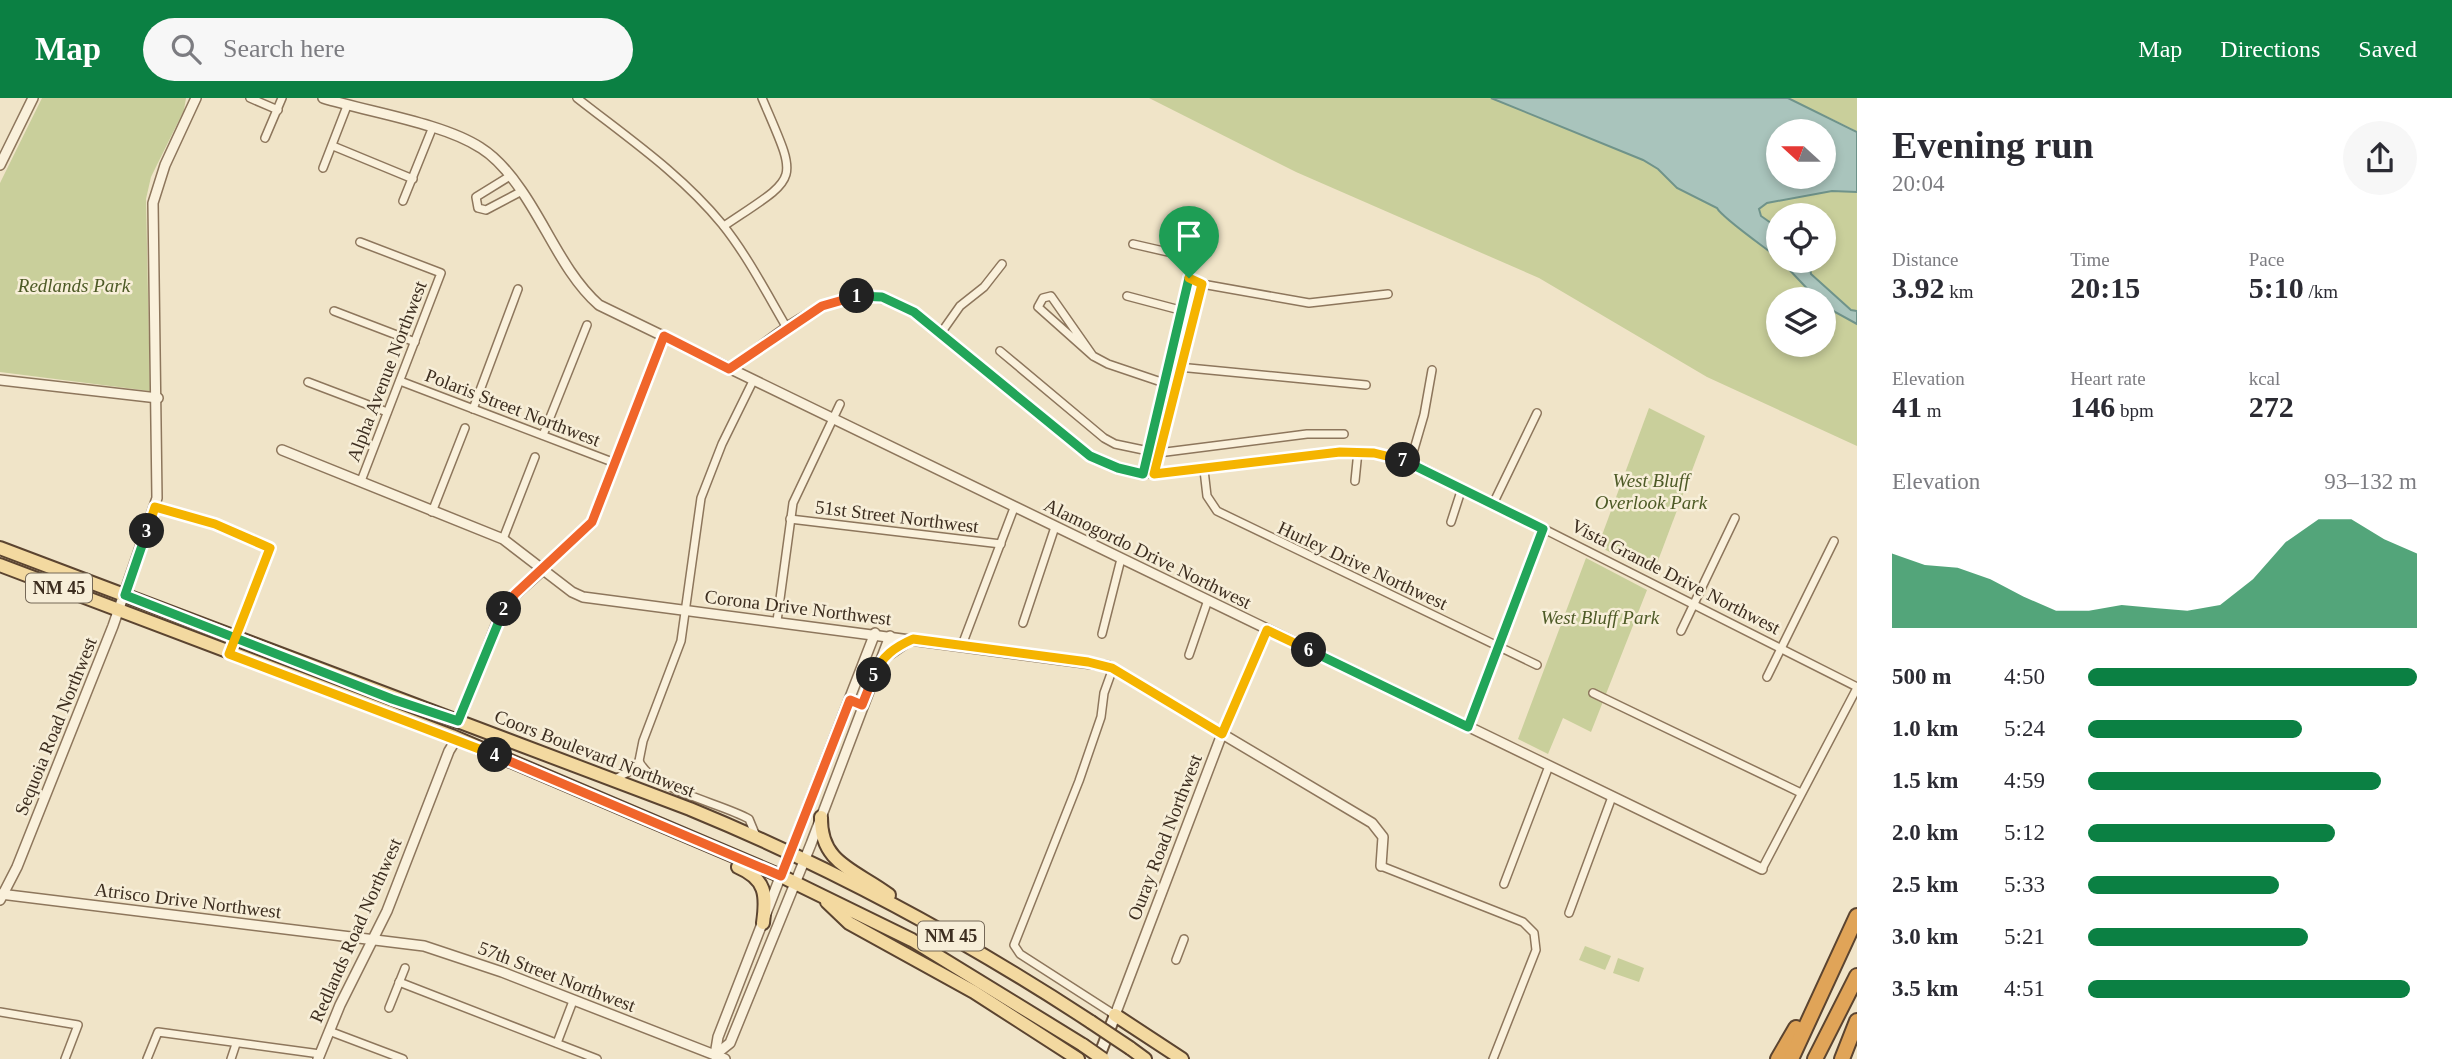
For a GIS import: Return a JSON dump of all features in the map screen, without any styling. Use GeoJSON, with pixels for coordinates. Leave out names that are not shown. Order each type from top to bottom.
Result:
{"type":"FeatureCollection","features":[{"type":"Feature","properties":{"kind":"highway"},"geometry":{"type":"LineString","coordinates":[[1791,1059],[1857,916]]}},
{"type":"Feature","properties":{"kind":"highway"},"geometry":{"type":"LineString","coordinates":[[1778,1059],[1832,966]]}},
{"type":"Feature","properties":{"kind":"highway"},"geometry":{"type":"LineString","coordinates":[[1815,1059],[1857,976]]}},
{"type":"Feature","properties":{"kind":"highway"},"geometry":{"type":"LineString","coordinates":[[1842,1059],[1857,1021]]}},
{"type":"Feature","properties":{"kind":"main road","name":"Coors Boulevard Northwest"},"geometry":{"type":"LineString","coordinates":[[0,548],[527,747],[791,851],[917,916],[996,961],[1145,1059]]}},
{"type":"Feature","properties":{"kind":"main road","name":"Coors Boulevard Northwest"},"geometry":{"type":"LineString","coordinates":[[0,565],[229,654],[457,738],[781,876],[957,966],[1083,1045],[1100,1059]]}},
{"type":"Feature","properties":{"kind":"main road"},"geometry":{"type":"LineString","coordinates":[[391,714],[408,715],[445,727],[458,721]]}},
{"type":"Feature","properties":{"kind":"main road"},"geometry":{"type":"LineString","coordinates":[[457,738],[462,736],[511,747],[527,747]]}},
{"type":"Feature","properties":{"kind":"main road"},"geometry":{"type":"LineString","coordinates":[[821,817],[821,837],[831,856],[917,916]]}},
{"type":"Feature","properties":{"kind":"main road"},"geometry":{"type":"LineString","coordinates":[[690,839],[704,851],[750,872],[760,880],[766,892],[763,923]]}},
{"type":"Feature","properties":{"kind":"main road"},"geometry":{"type":"LineString","coordinates":[[819,894],[849,923],[974,992],[1078,1059]]}},
{"type":"Feature","properties":{"kind":"main road"},"geometry":{"type":"LineString","coordinates":[[1115,1015],[1182,1059]]}},
{"type":"Feature","properties":{"kind":"main road","name":"Ouray Road Northwest"},"geometry":{"type":"LineString","coordinates":[[1100,1059],[1115,1015]]}},
{"type":"Feature","properties":{"kind":"street"},"geometry":{"type":"LineString","coordinates":[[0,165],[33,98]]}},
{"type":"Feature","properties":{"kind":"street","name":"Sequoia Road Northwest"},"geometry":{"type":"LineString","coordinates":[[1,897],[17,867],[119,611],[155,507],[158,398],[153,203],[156,187],[191,111],[194,98]]}},
{"type":"Feature","properties":{"kind":"street"},"geometry":{"type":"LineString","coordinates":[[250,98],[278,110]]}},
{"type":"Feature","properties":{"kind":"street"},"geometry":{"type":"LineString","coordinates":[[265,138],[282,98]]}},
{"type":"Feature","properties":{"kind":"street"},"geometry":{"type":"LineString","coordinates":[[323,98],[432,129],[480,147],[510,176],[522,191],[486,210],[478,208],[476,197],[510,176]]}},
{"type":"Feature","properties":{"kind":"street"},"geometry":{"type":"LineString","coordinates":[[724,226],[777,191],[787,175],[786,155],[762,98]]}},
{"type":"Feature","properties":{"kind":"street"},"geometry":{"type":"LineString","coordinates":[[577,99],[668,168],[724,226],[787,328]]}},
{"type":"Feature","properties":{"kind":"street"},"geometry":{"type":"LineString","coordinates":[[323,168],[333,146],[342,102]]}},
{"type":"Feature","properties":{"kind":"street"},"geometry":{"type":"LineString","coordinates":[[403,201],[432,129]]}},
{"type":"Feature","properties":{"kind":"street"},"geometry":{"type":"LineString","coordinates":[[333,146],[413,178]]}},
{"type":"Feature","properties":{"kind":"street","name":"Alamogordo Drive Northwest"},"geometry":{"type":"LineString","coordinates":[[522,191],[588,296],[598,305],[1762,869]]}},
{"type":"Feature","properties":{"kind":"street","name":"Alpha Avenue Northwest"},"geometry":{"type":"LineString","coordinates":[[360,242],[441,273],[361,481]]}},
{"type":"Feature","properties":{"kind":"street"},"geometry":{"type":"LineString","coordinates":[[1133,244],[1181,255],[1190,268],[1143,474]]}},
{"type":"Feature","properties":{"kind":"street"},"geometry":{"type":"LineString","coordinates":[[941,333],[960,306],[984,287],[1002,264]]}},
{"type":"Feature","properties":{"kind":"street"},"geometry":{"type":"LineString","coordinates":[[1189,278],[1202,284],[1309,303],[1388,294]]}},
{"type":"Feature","properties":{"kind":"street"},"geometry":{"type":"LineString","coordinates":[[1154,474],[1202,284]]}},
{"type":"Feature","properties":{"kind":"street"},"geometry":{"type":"LineString","coordinates":[[473,409],[518,289]]}},
{"type":"Feature","properties":{"kind":"street","name":"Vista Grande Drive Northwest"},"geometry":{"type":"LineString","coordinates":[[729,369],[787,328],[830,302],[868,296],[882,297],[905,306],[941,333],[1090,456],[1118,468],[1154,474],[1358,451],[1410,463],[1857,687]]}},
{"type":"Feature","properties":{"kind":"street"},"geometry":{"type":"LineString","coordinates":[[1093,356],[1051,296],[1044,298],[1038,307],[1093,356],[1116,368],[1176,387]]}},
{"type":"Feature","properties":{"kind":"street"},"geometry":{"type":"LineString","coordinates":[[1127,296],[1195,314]]}},
{"type":"Feature","properties":{"kind":"street"},"geometry":{"type":"LineString","coordinates":[[334,312],[415,342]]}},
{"type":"Feature","properties":{"kind":"street"},"geometry":{"type":"LineString","coordinates":[[543,435],[587,326]]}},
{"type":"Feature","properties":{"kind":"street"},"geometry":{"type":"LineString","coordinates":[[458,721],[500,615],[515,594],[592,522],[664,336]]}},
{"type":"Feature","properties":{"kind":"street"},"geometry":{"type":"LineString","coordinates":[[1000,351],[1104,438],[1115,444],[1148,452],[1158,453],[1307,433],[1344,434]]}},
{"type":"Feature","properties":{"kind":"street"},"geometry":{"type":"LineString","coordinates":[[1168,366],[1366,385]]}},
{"type":"Feature","properties":{"kind":"street"},"geometry":{"type":"LineString","coordinates":[[1410,463],[1424,415],[1432,370]]}},
{"type":"Feature","properties":{"kind":"street"},"geometry":{"type":"LineString","coordinates":[[0,380],[158,398]]}},
{"type":"Feature","properties":{"kind":"street","name":"Polaris Street Northwest"},"geometry":{"type":"LineString","coordinates":[[400,381],[615,463]]}},
{"type":"Feature","properties":{"kind":"street"},"geometry":{"type":"LineString","coordinates":[[612,780],[634,769],[639,761],[643,741],[681,641],[701,498],[722,444],[753,381]]}},
{"type":"Feature","properties":{"kind":"street"},"geometry":{"type":"LineString","coordinates":[[308,382],[387,412]]}},
{"type":"Feature","properties":{"kind":"street"},"geometry":{"type":"LineString","coordinates":[[777,621],[793,503],[840,404]]}},
{"type":"Feature","properties":{"kind":"street"},"geometry":{"type":"LineString","coordinates":[[1493,504],[1537,413]]}},
{"type":"Feature","properties":{"kind":"street"},"geometry":{"type":"LineString","coordinates":[[432,512],[466,428]]}},
{"type":"Feature","properties":{"kind":"street","name":"Corona Drive Northwest"},"geometry":{"type":"LineString","coordinates":[[282,450],[503,539],[572,592],[583,597],[875,633],[1088,662],[1112,668],[1376,826],[1383,842],[1381,866],[1523,922],[1534,933],[1536,950],[1493,1059]]}},
{"type":"Feature","properties":{"kind":"street"},"geometry":{"type":"LineString","coordinates":[[1356,481],[1358,451]]}},
{"type":"Feature","properties":{"kind":"street"},"geometry":{"type":"LineString","coordinates":[[503,539],[535,457]]}},
{"type":"Feature","properties":{"kind":"street","name":"Hurley Drive Northwest"},"geometry":{"type":"LineString","coordinates":[[1204,470],[1207,496],[1217,511],[1537,665]]}},
{"type":"Feature","properties":{"kind":"street"},"geometry":{"type":"LineString","coordinates":[[1451,522],[1462,488]]}},
{"type":"Feature","properties":{"kind":"street"},"geometry":{"type":"LineString","coordinates":[[155,507],[215,524],[270,548],[229,654]]}},
{"type":"Feature","properties":{"kind":"street"},"geometry":{"type":"LineString","coordinates":[[962,645],[1014,508]]}},
{"type":"Feature","properties":{"kind":"street"},"geometry":{"type":"LineString","coordinates":[[1681,631],[1735,518]]}},
{"type":"Feature","properties":{"kind":"street","name":"51st Street Northwest"},"geometry":{"type":"LineString","coordinates":[[790,519],[1001,544]]}},
{"type":"Feature","properties":{"kind":"street"},"geometry":{"type":"LineString","coordinates":[[1023,623],[1055,527]]}},
{"type":"Feature","properties":{"kind":"street"},"geometry":{"type":"LineString","coordinates":[[1468,727],[1543,529]]}},
{"type":"Feature","properties":{"kind":"street"},"geometry":{"type":"LineString","coordinates":[[1767,677],[1833,541]]}},
{"type":"Feature","properties":{"kind":"street"},"geometry":{"type":"LineString","coordinates":[[1102,634],[1121,559]]}},
{"type":"Feature","properties":{"kind":"street"},"geometry":{"type":"LineString","coordinates":[[1189,655],[1208,600]]}},
{"type":"Feature","properties":{"kind":"street","name":"Ouray Road Northwest"},"geometry":{"type":"LineString","coordinates":[[1115,1015],[1222,734],[1267,630]]}},
{"type":"Feature","properties":{"kind":"street"},"geometry":{"type":"LineString","coordinates":[[714,1057],[718,1037],[875,633]]}},
{"type":"Feature","properties":{"kind":"street"},"geometry":{"type":"LineString","coordinates":[[714,1057],[730,1044],[890,636]]}},
{"type":"Feature","properties":{"kind":"street"},"geometry":{"type":"LineString","coordinates":[[879,662],[891,651],[913,639]]}},
{"type":"Feature","properties":{"kind":"street"},"geometry":{"type":"LineString","coordinates":[[1112,668],[1104,693],[1101,717],[1029,908],[1016,934],[1016,950],[1115,1015]]}},
{"type":"Feature","properties":{"kind":"street"},"geometry":{"type":"LineString","coordinates":[[1762,869],[1857,687]]}},
{"type":"Feature","properties":{"kind":"street"},"geometry":{"type":"LineString","coordinates":[[1593,693],[1801,793]]}},
{"type":"Feature","properties":{"kind":"street"},"geometry":{"type":"LineString","coordinates":[[850,700],[862,705]]}},
{"type":"Feature","properties":{"kind":"street","name":"Redlands Road Northwest"},"geometry":{"type":"LineString","coordinates":[[319,1056],[373,941],[449,751],[457,738]]}},
{"type":"Feature","properties":{"kind":"street"},"geometry":{"type":"LineString","coordinates":[[639,761],[642,769],[656,781],[749,818],[756,836]]}},
{"type":"Feature","properties":{"kind":"street"},"geometry":{"type":"LineString","coordinates":[[1504,884],[1549,766]]}},
{"type":"Feature","properties":{"kind":"street"},"geometry":{"type":"LineString","coordinates":[[1569,913],[1612,797]]}},
{"type":"Feature","properties":{"kind":"street","name":"Atrisco Drive Northwest"},"geometry":{"type":"LineString","coordinates":[[1,897],[373,941]]}},
{"type":"Feature","properties":{"kind":"street"},"geometry":{"type":"LineString","coordinates":[[1176,960],[1184,939]]}},
{"type":"Feature","properties":{"kind":"street","name":"57th Street Northwest"},"geometry":{"type":"LineString","coordinates":[[373,941],[440,950],[725,1059]]}},
{"type":"Feature","properties":{"kind":"street"},"geometry":{"type":"LineString","coordinates":[[389,1008],[405,968]]}},
{"type":"Feature","properties":{"kind":"street"},"geometry":{"type":"LineString","coordinates":[[399,982],[597,1059]]}},
{"type":"Feature","properties":{"kind":"street"},"geometry":{"type":"LineString","coordinates":[[557,1043],[573,1001]]}},
{"type":"Feature","properties":{"kind":"street"},"geometry":{"type":"LineString","coordinates":[[0,1012],[78,1025],[65,1059]]}},
{"type":"Feature","properties":{"kind":"street"},"geometry":{"type":"LineString","coordinates":[[329,1031],[403,1059]]}},
{"type":"Feature","properties":{"kind":"street"},"geometry":{"type":"LineString","coordinates":[[147,1059],[158,1032],[319,1056]]}},
{"type":"Feature","properties":{"kind":"street"},"geometry":{"type":"LineString","coordinates":[[231,1059],[236,1044]]}},
{"type":"Feature","properties":{"kind":"green space","name":"Redlands Park"},"geometry":{"type":"Polygon","coordinates":[[[42,98],[186,98],[184,110],[151,177],[146,199],[150,391],[0,372],[0,183],[42,98]]]}},
{"type":"Feature","properties":{"kind":"green space"},"geometry":{"type":"Polygon","coordinates":[[[1149,98],[1491,98],[1643,160],[1658,169],[1677,188],[1717,208],[1766,248],[1766,273],[1793,273],[1806,287],[1766,287],[1766,357],[1836,357],[1836,313],[1857,324],[1857,446],[1707,377],[1539,278],[1296,172],[1149,98]]]}},
{"type":"Feature","properties":{"kind":"green space"},"geometry":{"type":"Polygon","coordinates":[[[1788,98],[1857,98],[1857,132],[1788,98]]]}},
{"type":"Feature","properties":{"kind":"green space"},"geometry":{"type":"Polygon","coordinates":[[[1832,191],[1857,192],[1857,311],[1836,296],[1836,287],[1826,287],[1811,274],[1836,273],[1836,203],[1767,203],[1832,191]]]}},
{"type":"Feature","properties":{"kind":"green space"},"geometry":{"type":"Polygon","coordinates":[[[1766,204],[1766,220],[1761,216],[1759,210],[1766,204]]]}},
{"type":"Feature","properties":{"kind":"green space","name":"West Bluff Overlook Park"},"geometry":{"type":"Polygon","coordinates":[[[1649,408],[1705,436],[1653,574],[1598,546],[1649,408]]]}},
{"type":"Feature","properties":{"kind":"green space","name":"West Bluff Park"},"geometry":{"type":"Polygon","coordinates":[[[1586,558],[1647,590],[1591,732],[1563,718],[1548,754],[1518,739],[1586,558]]]}},
{"type":"Feature","properties":{"kind":"green space"},"geometry":{"type":"Polygon","coordinates":[[[1585,946],[1611,956],[1605,970],[1579,960],[1585,946]]]}},
{"type":"Feature","properties":{"kind":"green space"},"geometry":{"type":"Polygon","coordinates":[[[1618,958],[1644,968],[1639,982],[1613,973],[1618,958]]]}},
{"type":"Feature","properties":{"kind":"water"},"geometry":{"type":"Polygon","coordinates":[[[1491,98],[1788,98],[1831,119],[1766,119],[1766,189],[1836,189],[1836,122],[1857,132],[1857,192],[1832,191],[1766,203],[1759,209],[1761,216],[1766,220],[1766,249],[1735,226],[1717,208],[1677,188],[1658,169],[1643,160],[1491,98]]]}},
{"type":"Feature","properties":{"kind":"water"},"geometry":{"type":"Polygon","coordinates":[[[1792,273],[1811,273],[1825,287],[1806,287],[1792,273]]]}},
{"type":"Feature","properties":{"kind":"water"},"geometry":{"type":"Polygon","coordinates":[[[1836,296],[1851,310],[1857,311],[1857,324],[1836,313],[1836,296]]]}},
{"type":"Feature","properties":{"kind":"route"},"geometry":{"type":"LineString","coordinates":[[1189,278],[1143,474],[1118,468],[1090,456],[914,312],[882,297],[856,296],[830,302],[787,328],[729,369],[664,336],[592,522],[515,594],[500,615],[458,721],[392,699],[281,656],[234,638],[185,619],[125,595],[155,507],[215,524],[270,548],[234,638],[229,654],[452,736],[781,876],[850,700],[862,705],[879,662],[891,651],[913,639],[1108,666],[1171,701],[1222,734],[1267,630],[1468,727],[1543,529],[1423,468],[1374,453],[1340,452],[1154,474],[1202,284],[1189,278]]}}]}
